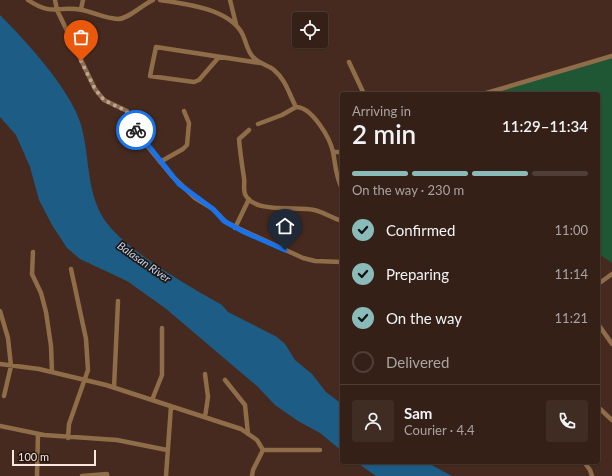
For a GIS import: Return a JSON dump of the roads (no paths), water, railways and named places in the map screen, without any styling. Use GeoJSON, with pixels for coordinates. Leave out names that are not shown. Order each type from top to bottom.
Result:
{"type":"FeatureCollection","features":[{"type":"Feature","properties":{"kind":"street"},"geometry":{"type":"LineString","coordinates":[[28,0],[38,7],[51,10],[81,9],[118,19],[130,16],[146,2],[153,0]]}},
{"type":"Feature","properties":{"kind":"street"},"geometry":{"type":"LineString","coordinates":[[55,0],[57,10],[95,89],[104,100],[123,108],[128,114],[137,133],[182,187],[213,209],[224,221],[236,228],[303,258],[315,261],[340,262]]}},
{"type":"Feature","properties":{"kind":"street"},"geometry":{"type":"LineString","coordinates":[[81,9],[83,0]]}},
{"type":"Feature","properties":{"kind":"street"},"geometry":{"type":"LineString","coordinates":[[160,0],[192,5],[224,16],[236,25],[243,35],[252,56],[277,74],[288,88],[296,107]]}},
{"type":"Feature","properties":{"kind":"street"},"geometry":{"type":"LineString","coordinates":[[230,0],[236,25]]}},
{"type":"Feature","properties":{"kind":"street"},"geometry":{"type":"LineString","coordinates":[[219,57],[199,80],[194,82],[150,76],[156,47],[219,57],[262,64]]}},
{"type":"Feature","properties":{"kind":"street"},"geometry":{"type":"LineString","coordinates":[[490,92],[612,56]]}},
{"type":"Feature","properties":{"kind":"street"},"geometry":{"type":"LineString","coordinates":[[349,62],[363,92]]}},
{"type":"Feature","properties":{"kind":"street"},"geometry":{"type":"LineString","coordinates":[[258,124],[282,115],[296,107],[306,110],[322,128],[333,152],[335,171],[340,183]]}},
{"type":"Feature","properties":{"kind":"street"},"geometry":{"type":"LineString","coordinates":[[160,162],[183,149],[187,145],[189,123],[184,111]]}},
{"type":"Feature","properties":{"kind":"street"},"geometry":{"type":"LineString","coordinates":[[249,130],[238,139],[244,177],[244,189],[248,199],[260,205],[287,210],[297,208],[316,210],[329,217],[340,220]]}},
{"type":"Feature","properties":{"kind":"street"},"geometry":{"type":"LineString","coordinates":[[333,152],[340,152]]}},
{"type":"Feature","properties":{"kind":"street"},"geometry":{"type":"LineString","coordinates":[[236,228],[248,199]]}},
{"type":"Feature","properties":{"kind":"street"},"geometry":{"type":"LineString","coordinates":[[33,252],[32,274],[41,292],[46,312],[51,346],[52,372]]}},
{"type":"Feature","properties":{"kind":"street"},"geometry":{"type":"LineString","coordinates":[[68,438],[76,400],[88,370],[86,339],[71,269]]}},
{"type":"Feature","properties":{"kind":"street"},"geometry":{"type":"LineString","coordinates":[[600,283],[612,274]]}},
{"type":"Feature","properties":{"kind":"street"},"geometry":{"type":"LineString","coordinates":[[114,388],[118,301]]}},
{"type":"Feature","properties":{"kind":"street"},"geometry":{"type":"LineString","coordinates":[[0,311],[8,338],[11,366],[4,396]]}},
{"type":"Feature","properties":{"kind":"street"},"geometry":{"type":"LineString","coordinates":[[600,327],[612,344]]}},
{"type":"Feature","properties":{"kind":"street"},"geometry":{"type":"LineString","coordinates":[[152,400],[162,375],[162,328]]}},
{"type":"Feature","properties":{"kind":"street"},"geometry":{"type":"LineString","coordinates":[[0,364],[52,372],[85,380],[205,417],[241,429],[257,440],[263,450]]}},
{"type":"Feature","properties":{"kind":"street"},"geometry":{"type":"LineString","coordinates":[[205,374],[208,397],[205,417]]}},
{"type":"Feature","properties":{"kind":"street"},"geometry":{"type":"LineString","coordinates":[[225,380],[245,405],[248,434]]}},
{"type":"Feature","properties":{"kind":"street"},"geometry":{"type":"LineString","coordinates":[[166,476],[171,406]]}},
{"type":"Feature","properties":{"kind":"street"},"geometry":{"type":"LineString","coordinates":[[600,409],[612,420]]}},
{"type":"Feature","properties":{"kind":"street"},"geometry":{"type":"LineString","coordinates":[[0,426],[38,434],[68,438],[117,440],[167,450]]}},
{"type":"Feature","properties":{"kind":"street"},"geometry":{"type":"LineString","coordinates":[[37,476],[38,434]]}},
{"type":"Feature","properties":{"kind":"street"},"geometry":{"type":"LineString","coordinates":[[263,450],[320,450]]}},
{"type":"Feature","properties":{"kind":"street"},"geometry":{"type":"LineString","coordinates":[[252,476],[253,470],[263,450]]}},
{"type":"Feature","properties":{"kind":"street"},"geometry":{"type":"LineString","coordinates":[[586,464],[592,476]]}},
{"type":"Feature","properties":{"kind":"street"},"geometry":{"type":"LineString","coordinates":[[82,476],[107,474],[107,476]]}},
{"type":"Feature","properties":{"kind":"water","name":"Balasan River"},"geometry":{"type":"Polygon","coordinates":[[[0,15],[22,38],[58,82],[76,111],[84,137],[94,197],[104,219],[113,231],[141,255],[222,305],[228,312],[277,337],[285,344],[295,360],[312,374],[326,392],[340,402],[340,449],[320,433],[298,421],[275,405],[258,387],[165,308],[127,281],[80,259],[67,248],[52,225],[39,200],[30,167],[16,135],[0,117],[0,15]]]}},
{"type":"Feature","properties":{"kind":"water"},"geometry":{"type":"Polygon","coordinates":[[[359,464],[430,464],[452,476],[376,476],[359,464]]]}}]}
